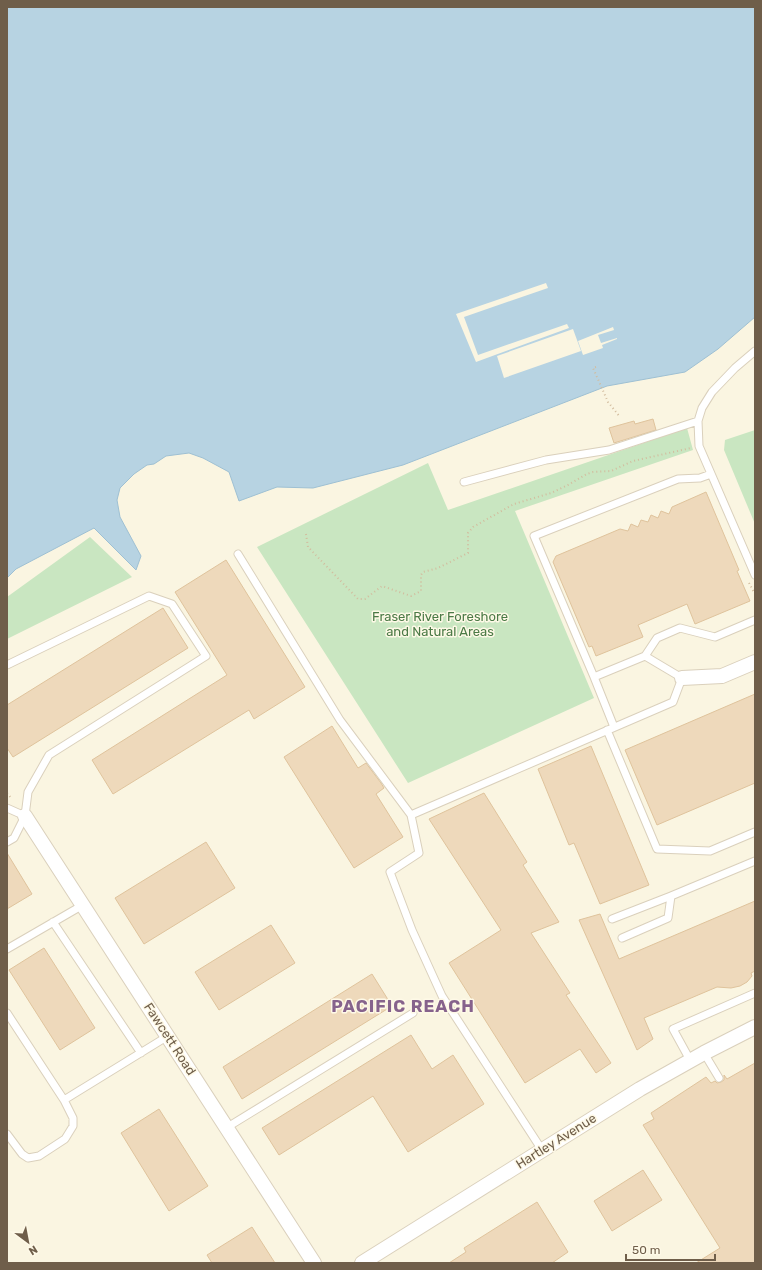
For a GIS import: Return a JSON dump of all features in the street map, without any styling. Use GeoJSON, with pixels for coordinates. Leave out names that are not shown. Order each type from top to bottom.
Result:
{"type":"FeatureCollection","features":[{"type":"Feature","properties":{"kind":"street"},"geometry":{"type":"LineString","coordinates":[[682,678],[722,676],[755,662]]}},
{"type":"Feature","properties":{"kind":"street","name":"Fawcett Road"},"geometry":{"type":"LineString","coordinates":[[25,816],[314,1263]]}},
{"type":"Feature","properties":{"kind":"street","name":"Hartley Avenue"},"geometry":{"type":"LineString","coordinates":[[362,1263],[640,1089],[690,1060],[755,1027]]}},
{"type":"Feature","properties":{"kind":"lane"},"geometry":{"type":"LineString","coordinates":[[755,351],[734,368],[712,392],[702,408],[698,421],[699,446],[755,576]]}},
{"type":"Feature","properties":{"kind":"lane"},"geometry":{"type":"LineString","coordinates":[[464,482],[546,460],[608,450],[698,421]]}},
{"type":"Feature","properties":{"kind":"lane"},"geometry":{"type":"LineString","coordinates":[[711,474],[700,478],[678,479],[534,536],[594,677],[610,728],[658,849],[710,851],[755,832]]}},
{"type":"Feature","properties":{"kind":"lane"},"geometry":{"type":"LineString","coordinates":[[238,554],[340,720],[411,816],[418,853],[390,872],[412,930],[442,996],[542,1150]]}},
{"type":"Feature","properties":{"kind":"lane"},"geometry":{"type":"LineString","coordinates":[[7,665],[149,596],[172,604],[206,656],[49,755],[28,792],[25,816],[14,838],[7,842]]}},
{"type":"Feature","properties":{"kind":"lane"},"geometry":{"type":"LineString","coordinates":[[594,677],[645,656],[657,638],[680,628],[714,637],[755,620]]}},
{"type":"Feature","properties":{"kind":"lane"},"geometry":{"type":"LineString","coordinates":[[411,816],[610,728],[673,702],[682,678],[645,656]]}},
{"type":"Feature","properties":{"kind":"lane"},"geometry":{"type":"LineString","coordinates":[[7,808],[25,816]]}},
{"type":"Feature","properties":{"kind":"lane"},"geometry":{"type":"LineString","coordinates":[[612,919],[755,861]]}},
{"type":"Feature","properties":{"kind":"lane"},"geometry":{"type":"LineString","coordinates":[[622,938],[668,918],[670,896]]}},
{"type":"Feature","properties":{"kind":"lane"},"geometry":{"type":"LineString","coordinates":[[7,949],[82,905]]}},
{"type":"Feature","properties":{"kind":"lane"},"geometry":{"type":"LineString","coordinates":[[53,922],[141,1053]]}},
{"type":"Feature","properties":{"kind":"lane"},"geometry":{"type":"LineString","coordinates":[[690,1060],[673,1029],[755,993]]}},
{"type":"Feature","properties":{"kind":"lane"},"geometry":{"type":"LineString","coordinates":[[226,1128],[413,1012]]}},
{"type":"Feature","properties":{"kind":"lane"},"geometry":{"type":"LineString","coordinates":[[7,1013],[64,1100],[73,1118],[73,1126],[65,1139],[39,1156],[28,1158],[22,1154],[7,1134]]}},
{"type":"Feature","properties":{"kind":"lane"},"geometry":{"type":"LineString","coordinates":[[64,1100],[168,1036]]}},
{"type":"Feature","properties":{"kind":"lane"},"geometry":{"type":"LineString","coordinates":[[704,1053],[719,1078]]}},
{"type":"Feature","properties":{"kind":"path"},"geometry":{"type":"LineString","coordinates":[[596,367],[593,368],[608,402],[620,417]]}},
{"type":"Feature","properties":{"kind":"path"},"geometry":{"type":"LineString","coordinates":[[306,534],[308,547],[358,598],[365,599],[382,586],[410,596],[421,591],[421,575],[423,572],[438,568],[468,553],[468,533],[473,527],[514,504],[551,493],[587,474],[611,471],[633,461],[699,446]]}},
{"type":"Feature","properties":{"kind":"green space","name":"Fraser River Foreshore and Natural Areas"},"geometry":{"type":"Polygon","coordinates":[[[687,428],[693,450],[515,511],[594,698],[408,783],[257,547],[428,463],[448,510],[687,428]]]}},
{"type":"Feature","properties":{"kind":"green space"},"geometry":{"type":"Polygon","coordinates":[[[755,430],[755,524],[724,450],[725,440],[755,430]]]}},
{"type":"Feature","properties":{"kind":"green space"},"geometry":{"type":"Polygon","coordinates":[[[90,537],[132,577],[7,639],[7,597],[90,537]]]}},
{"type":"Feature","properties":{"kind":"water"},"geometry":{"type":"Polygon","coordinates":[[[7,7],[755,7],[755,317],[718,349],[685,372],[607,386],[403,465],[313,488],[277,487],[239,501],[229,472],[203,458],[189,453],[166,456],[154,464],[147,465],[134,474],[120,488],[117,500],[120,517],[141,556],[136,570],[94,528],[16,569],[7,578],[7,7]]]}},
{"type":"Feature","properties":{"kind":"pier"},"geometry":{"type":"Polygon","coordinates":[[[546,283],[548,288],[464,317],[478,355],[567,324],[569,328],[476,362],[456,314],[546,283]]]}},
{"type":"Feature","properties":{"kind":"pier"},"geometry":{"type":"Polygon","coordinates":[[[613,327],[614,330],[598,335],[601,343],[617,339],[602,345],[603,348],[583,355],[578,341],[613,327]]]}},
{"type":"Feature","properties":{"kind":"pier"},"geometry":{"type":"Polygon","coordinates":[[[573,329],[581,351],[504,378],[497,356],[573,329]]]}},
{"type":"Feature","properties":{"kind":"building"},"geometry":{"type":"Polygon","coordinates":[[[653,419],[656,430],[614,443],[609,428],[634,421],[635,424],[653,419]]]}},
{"type":"Feature","properties":{"kind":"building"},"geometry":{"type":"Polygon","coordinates":[[[706,492],[739,570],[737,571],[750,601],[695,624],[687,604],[638,625],[643,637],[596,656],[592,646],[589,647],[553,562],[556,556],[620,529],[628,531],[631,524],[638,527],[641,520],[648,522],[651,515],[658,518],[661,511],[669,514],[672,507],[706,492]]]}},
{"type":"Feature","properties":{"kind":"building"},"geometry":{"type":"Polygon","coordinates":[[[226,560],[305,687],[254,719],[249,710],[113,794],[92,760],[227,675],[175,592],[226,560]]]}},
{"type":"Feature","properties":{"kind":"building"},"geometry":{"type":"Polygon","coordinates":[[[163,608],[188,648],[13,757],[7,748],[7,705],[163,608]]]}},
{"type":"Feature","properties":{"kind":"building"},"geometry":{"type":"Polygon","coordinates":[[[755,694],[755,783],[657,825],[625,750],[755,694]]]}},
{"type":"Feature","properties":{"kind":"building"},"geometry":{"type":"Polygon","coordinates":[[[332,726],[358,768],[366,763],[381,783],[384,788],[376,794],[403,837],[354,868],[284,757],[332,726]]]}},
{"type":"Feature","properties":{"kind":"building"},"geometry":{"type":"Polygon","coordinates":[[[591,746],[649,885],[600,904],[574,843],[569,845],[538,769],[591,746]]]}},
{"type":"Feature","properties":{"kind":"building"},"geometry":{"type":"Polygon","coordinates":[[[484,793],[527,862],[523,865],[559,922],[531,933],[570,993],[566,995],[611,1063],[596,1073],[580,1049],[525,1083],[449,963],[501,930],[429,819],[484,793]]]}},
{"type":"Feature","properties":{"kind":"building"},"geometry":{"type":"Polygon","coordinates":[[[206,842],[235,888],[144,944],[115,898],[206,842]]]}},
{"type":"Feature","properties":{"kind":"building"},"geometry":{"type":"Polygon","coordinates":[[[7,853],[32,894],[7,909],[7,853]]]}},
{"type":"Feature","properties":{"kind":"building"},"geometry":{"type":"Polygon","coordinates":[[[755,901],[755,971],[751,973],[752,976],[747,982],[740,986],[731,988],[717,987],[644,1018],[653,1039],[637,1050],[579,920],[600,914],[619,959],[755,901]]]}},
{"type":"Feature","properties":{"kind":"building"},"geometry":{"type":"Polygon","coordinates":[[[271,925],[295,963],[219,1010],[195,972],[271,925]]]}},
{"type":"Feature","properties":{"kind":"building"},"geometry":{"type":"Polygon","coordinates":[[[44,948],[95,1028],[60,1050],[9,970],[44,948]]]}},
{"type":"Feature","properties":{"kind":"building"},"geometry":{"type":"Polygon","coordinates":[[[372,974],[392,1006],[242,1099],[223,1067],[372,974]]]}},
{"type":"Feature","properties":{"kind":"building"},"geometry":{"type":"Polygon","coordinates":[[[411,1035],[432,1069],[453,1055],[484,1104],[408,1152],[373,1096],[279,1155],[262,1128],[411,1035]]]}},
{"type":"Feature","properties":{"kind":"building"},"geometry":{"type":"Polygon","coordinates":[[[755,1063],[755,1263],[696,1263],[720,1248],[643,1125],[654,1119],[651,1113],[706,1077],[711,1083],[715,1081],[717,1083],[721,1082],[724,1080],[724,1075],[727,1079],[755,1063]]]}},
{"type":"Feature","properties":{"kind":"building"},"geometry":{"type":"Polygon","coordinates":[[[159,1109],[208,1186],[169,1211],[121,1133],[159,1109]]]}},
{"type":"Feature","properties":{"kind":"building"},"geometry":{"type":"Polygon","coordinates":[[[643,1170],[662,1200],[612,1231],[594,1201],[643,1170]]]}},
{"type":"Feature","properties":{"kind":"building"},"geometry":{"type":"Polygon","coordinates":[[[537,1202],[568,1252],[552,1263],[449,1263],[466,1252],[464,1248],[537,1202]]]}},
{"type":"Feature","properties":{"kind":"building"},"geometry":{"type":"Polygon","coordinates":[[[252,1227],[275,1263],[212,1263],[207,1255],[252,1227]]]}},
{"type":"Feature","properties":{"kind":"district","name":"PACIFIC REACH"},"geometry":{"type":"Point","coordinates":[403,1006]}}]}
